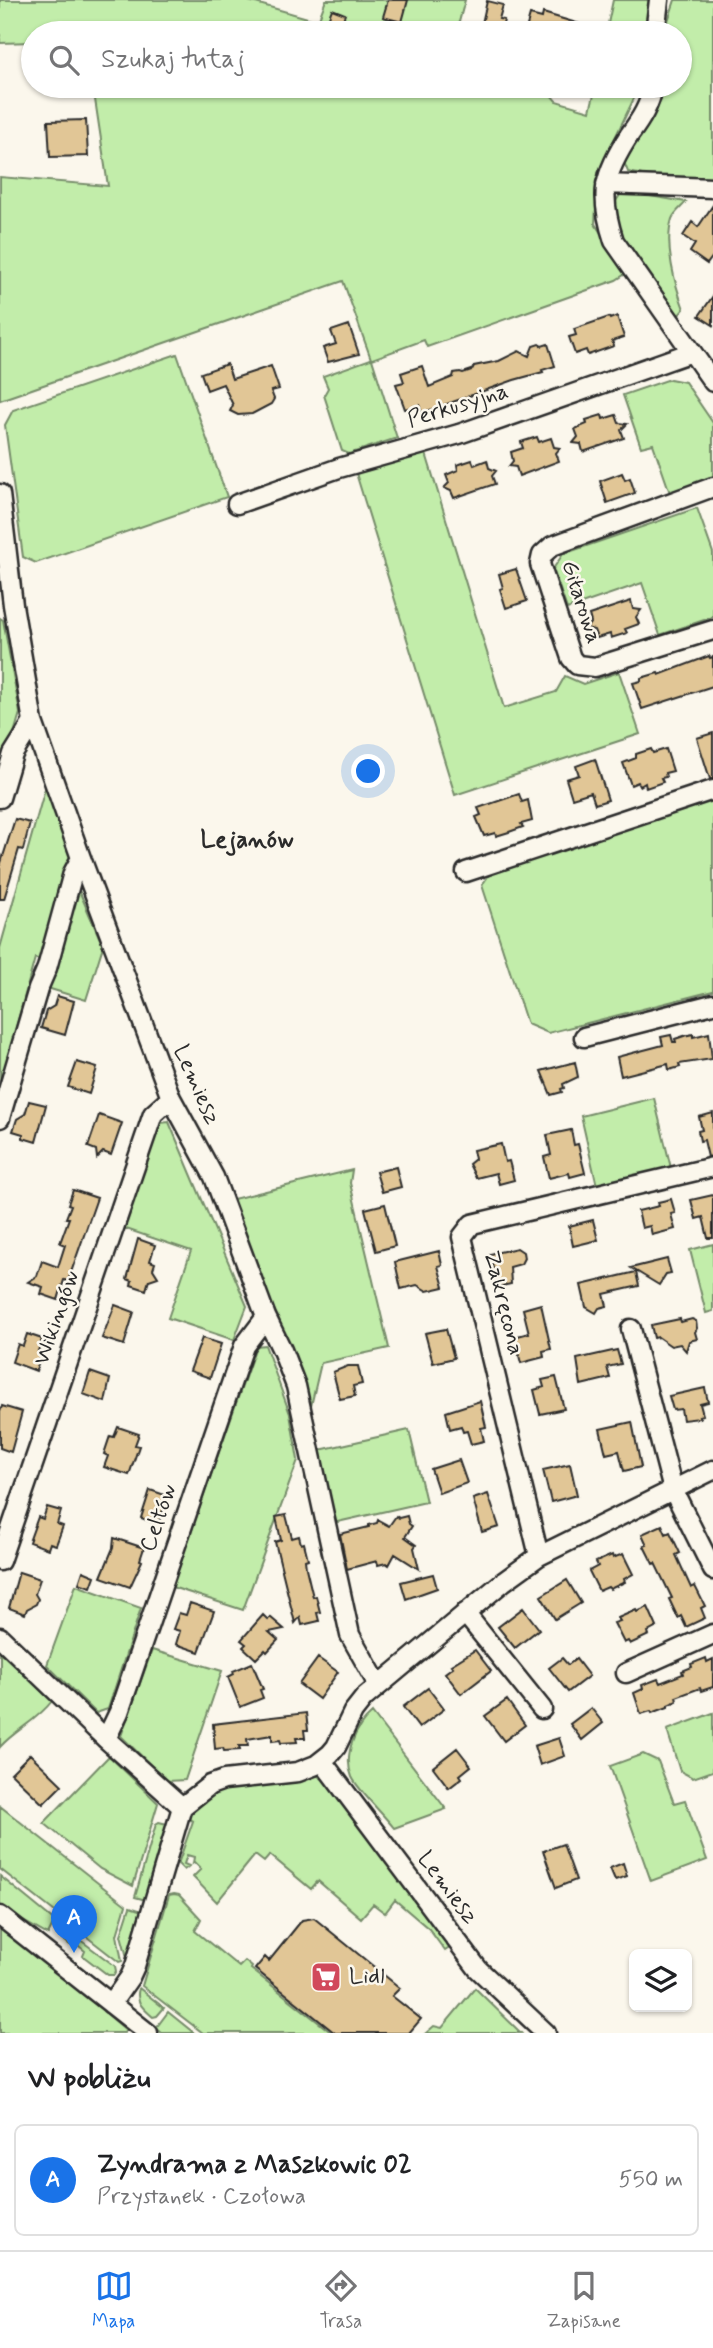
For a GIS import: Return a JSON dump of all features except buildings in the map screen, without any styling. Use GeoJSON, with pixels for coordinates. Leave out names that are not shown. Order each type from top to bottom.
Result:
{"type":"FeatureCollection","features":[{"type":"Feature","properties":{"kind":"street"},"geometry":{"type":"LineString","coordinates":[[656,21],[659,0]]}},
{"type":"Feature","properties":{"kind":"street"},"geometry":{"type":"LineString","coordinates":[[649,98],[644,116],[611,166],[606,184],[606,215],[614,241],[713,382]]}},
{"type":"Feature","properties":{"kind":"street"},"geometry":{"type":"LineString","coordinates":[[606,184],[713,187]]}},
{"type":"Feature","properties":{"kind":"street","name":"Perkusyjna"},"geometry":{"type":"LineString","coordinates":[[237,504],[340,468],[459,434],[692,352]]}},
{"type":"Feature","properties":{"kind":"street","name":"Gitarowa"},"geometry":{"type":"LineString","coordinates":[[713,487],[552,546],[542,555],[540,564],[571,657],[577,665],[595,667],[713,630]]}},
{"type":"Feature","properties":{"kind":"street","name":"Lemiesz"},"geometry":{"type":"LineString","coordinates":[[0,494],[7,606],[33,722],[171,1098],[214,1177],[266,1317],[296,1387],[350,1635],[378,1685]]}},
{"type":"Feature","properties":{"kind":"street"},"geometry":{"type":"LineString","coordinates":[[0,798],[13,754],[33,722]]}},
{"type":"Feature","properties":{"kind":"street"},"geometry":{"type":"LineString","coordinates":[[466,872],[713,790]]}},
{"type":"Feature","properties":{"kind":"street"},"geometry":{"type":"LineString","coordinates":[[0,1118],[37,989],[47,968],[73,873],[81,858]]}},
{"type":"Feature","properties":{"kind":"street"},"geometry":{"type":"LineString","coordinates":[[584,1037],[713,1004]]}},
{"type":"Feature","properties":{"kind":"street","name":"Wikingów"},"geometry":{"type":"LineString","coordinates":[[0,1561],[153,1114],[171,1098]]}},
{"type":"Feature","properties":{"kind":"street","name":"Zakręcona"},"geometry":{"type":"LineString","coordinates":[[539,1556],[462,1237],[472,1224],[713,1167]]}},
{"type":"Feature","properties":{"kind":"street","name":"Celtów"},"geometry":{"type":"LineString","coordinates":[[106,1739],[119,1712],[244,1346],[266,1317]]}},
{"type":"Feature","properties":{"kind":"street"},"geometry":{"type":"LineString","coordinates":[[631,1329],[673,1490],[713,1570]]}},
{"type":"Feature","properties":{"kind":"street"},"geometry":{"type":"LineString","coordinates":[[111,2004],[135,1966],[183,1807],[210,1785],[224,1780],[298,1772],[322,1761],[336,1747],[353,1712],[378,1685],[539,1556],[713,1470]]}},
{"type":"Feature","properties":{"kind":"street"},"geometry":{"type":"LineString","coordinates":[[465,1613],[542,1709]]}},
{"type":"Feature","properties":{"kind":"street"},"geometry":{"type":"LineString","coordinates":[[626,1672],[713,1634]]}},
{"type":"Feature","properties":{"kind":"street"},"geometry":{"type":"LineString","coordinates":[[0,1637],[106,1739],[183,1807]]}},
{"type":"Feature","properties":{"kind":"street","name":"Lemiesz"},"geometry":{"type":"LineString","coordinates":[[322,1761],[478,1969],[546,2033]]}},
{"type":"Feature","properties":{"kind":"street"},"geometry":{"type":"LineString","coordinates":[[0,1916],[148,2033]]}},
{"type":"Feature","properties":{"kind":"green space"},"geometry":{"type":"Polygon","coordinates":[[[0,0],[245,0],[318,21],[21,21],[21,42],[0,43],[0,0]]]}},
{"type":"Feature","properties":{"kind":"green space"},"geometry":{"type":"Polygon","coordinates":[[[326,0],[465,0],[459,21],[318,21],[326,0]]]}},
{"type":"Feature","properties":{"kind":"green space"},"geometry":{"type":"Polygon","coordinates":[[[613,0],[650,0],[646,21],[609,21],[613,0]]]}},
{"type":"Feature","properties":{"kind":"green space"},"geometry":{"type":"Polygon","coordinates":[[[675,0],[713,0],[713,179],[670,179],[628,172],[624,162],[626,153],[651,121],[661,98],[692,98],[692,21],[668,21],[675,0]]]}},
{"type":"Feature","properties":{"kind":"green space"},"geometry":{"type":"Polygon","coordinates":[[[95,98],[554,98],[590,111],[593,98],[634,98],[598,173],[595,224],[627,273],[616,280],[427,347],[424,340],[372,359],[397,438],[349,454],[342,451],[324,395],[328,388],[323,376],[371,359],[343,281],[0,400],[0,177],[108,186],[95,98]]]}},
{"type":"Feature","properties":{"kind":"green space"},"geometry":{"type":"Polygon","coordinates":[[[632,193],[686,202],[673,217],[669,241],[677,288],[684,309],[678,316],[638,264],[622,235],[614,204],[620,195],[632,193]]]}},
{"type":"Feature","properties":{"kind":"green space"},"geometry":{"type":"Polygon","coordinates":[[[177,354],[227,497],[36,563],[23,557],[5,425],[13,410],[177,354]]]}},
{"type":"Feature","properties":{"kind":"green space"},"geometry":{"type":"Polygon","coordinates":[[[670,379],[685,382],[713,423],[713,478],[670,493],[653,444],[641,447],[623,395],[670,379]]]}},
{"type":"Feature","properties":{"kind":"green space"},"geometry":{"type":"Polygon","coordinates":[[[424,447],[504,708],[556,692],[565,676],[583,684],[619,672],[640,734],[455,795],[355,470],[424,447]]]}},
{"type":"Feature","properties":{"kind":"green space"},"geometry":{"type":"Polygon","coordinates":[[[697,508],[713,553],[713,617],[660,635],[642,583],[567,609],[553,569],[563,554],[697,508]]]}},
{"type":"Feature","properties":{"kind":"green space"},"geometry":{"type":"Polygon","coordinates":[[[0,618],[3,620],[20,713],[0,781],[0,618]]]}},
{"type":"Feature","properties":{"kind":"green space"},"geometry":{"type":"Polygon","coordinates":[[[48,778],[75,855],[45,957],[40,960],[35,958],[0,1086],[0,948],[48,778]]]}},
{"type":"Feature","properties":{"kind":"green space"},"geometry":{"type":"Polygon","coordinates":[[[713,799],[713,991],[548,1033],[527,1024],[482,885],[491,872],[713,799]]]}},
{"type":"Feature","properties":{"kind":"green space"},"geometry":{"type":"Polygon","coordinates":[[[77,886],[103,946],[86,1000],[44,987],[77,886]]]}},
{"type":"Feature","properties":{"kind":"green space"},"geometry":{"type":"Polygon","coordinates":[[[654,1098],[671,1168],[597,1186],[581,1116],[654,1098]]]}},
{"type":"Feature","properties":{"kind":"green space"},"geometry":{"type":"Polygon","coordinates":[[[169,1122],[247,1306],[234,1340],[168,1318],[191,1251],[123,1228],[160,1123],[169,1122]]]}},
{"type":"Feature","properties":{"kind":"green space"},"geometry":{"type":"Polygon","coordinates":[[[352,1170],[350,1183],[389,1348],[321,1363],[308,1419],[279,1319],[225,1201],[352,1170]]]}},
{"type":"Feature","properties":{"kind":"green space"},"geometry":{"type":"Polygon","coordinates":[[[713,1244],[713,1311],[706,1313],[690,1250],[713,1244]]]}},
{"type":"Feature","properties":{"kind":"green space"},"geometry":{"type":"Polygon","coordinates":[[[265,1345],[290,1414],[298,1460],[243,1610],[172,1587],[256,1346],[265,1345]]]}},
{"type":"Feature","properties":{"kind":"green space"},"geometry":{"type":"Polygon","coordinates":[[[409,1430],[426,1502],[333,1523],[315,1451],[409,1430]]]}},
{"type":"Feature","properties":{"kind":"green space"},"geometry":{"type":"Polygon","coordinates":[[[76,1585],[141,1608],[108,1709],[96,1713],[47,1665],[76,1585]]]}},
{"type":"Feature","properties":{"kind":"green space"},"geometry":{"type":"Polygon","coordinates":[[[152,1650],[222,1671],[185,1780],[167,1781],[121,1736],[152,1650]]]}},
{"type":"Feature","properties":{"kind":"green space"},"geometry":{"type":"Polygon","coordinates":[[[0,1652],[52,1701],[0,1747],[0,1652]]]}},
{"type":"Feature","properties":{"kind":"green space"},"geometry":{"type":"Polygon","coordinates":[[[372,1713],[446,1809],[394,1828],[360,1789],[352,1777],[350,1751],[360,1726],[372,1713]]]}},
{"type":"Feature","properties":{"kind":"green space"},"geometry":{"type":"Polygon","coordinates":[[[713,1713],[713,1771],[693,1778],[680,1771],[667,1730],[713,1713]]]}},
{"type":"Feature","properties":{"kind":"green space"},"geometry":{"type":"Polygon","coordinates":[[[643,1754],[658,1761],[674,1803],[685,1800],[707,1860],[651,1881],[610,1766],[643,1754]]]}},
{"type":"Feature","properties":{"kind":"green space"},"geometry":{"type":"Polygon","coordinates":[[[109,1756],[158,1803],[133,1886],[100,1869],[44,1823],[109,1756]]]}},
{"type":"Feature","properties":{"kind":"green space"},"geometry":{"type":"Polygon","coordinates":[[[316,1775],[328,1782],[451,1947],[445,1951],[429,1929],[395,1900],[385,1913],[373,1904],[361,1918],[318,1881],[311,1889],[270,1855],[264,1862],[255,1855],[217,1902],[193,1877],[201,1869],[193,1863],[194,1857],[187,1855],[184,1864],[189,1866],[184,1870],[178,1864],[193,1821],[188,1819],[190,1815],[213,1794],[225,1788],[316,1775]]]}},
{"type":"Feature","properties":{"kind":"green space"},"geometry":{"type":"Polygon","coordinates":[[[0,1806],[126,1905],[117,1935],[122,1961],[119,1962],[0,1869],[0,1806]]]}},
{"type":"Feature","properties":{"kind":"green space"},"geometry":{"type":"Polygon","coordinates":[[[159,1822],[171,1825],[146,1900],[135,1897],[156,1824],[159,1822]]]}},
{"type":"Feature","properties":{"kind":"green space"},"geometry":{"type":"Polygon","coordinates":[[[0,1876],[55,1921],[48,1935],[0,1905],[0,1876]]]}},
{"type":"Feature","properties":{"kind":"green space"},"geometry":{"type":"Polygon","coordinates":[[[169,1895],[179,1895],[201,1919],[195,1931],[239,1967],[245,1961],[251,1969],[332,2033],[203,2033],[142,1986],[169,1895]]]}},
{"type":"Feature","properties":{"kind":"green space"},"geometry":{"type":"Polygon","coordinates":[[[130,1907],[142,1911],[143,1915],[125,1968],[127,1957],[121,1935],[130,1907]]]}},
{"type":"Feature","properties":{"kind":"green space"},"geometry":{"type":"Polygon","coordinates":[[[0,1924],[126,2030],[124,2033],[0,2033],[0,1924]]]}},
{"type":"Feature","properties":{"kind":"green space"},"geometry":{"type":"Polygon","coordinates":[[[63,1927],[115,1966],[114,1975],[108,1975],[83,1956],[85,1951],[74,1942],[70,1945],[57,1935],[63,1927]]]}},
{"type":"Feature","properties":{"kind":"green space"},"geometry":{"type":"Polygon","coordinates":[[[139,1988],[164,2008],[157,2016],[153,2017],[141,2005],[138,1998],[139,1988]]]}},
{"type":"Feature","properties":{"kind":"green space"},"geometry":{"type":"Polygon","coordinates":[[[475,1988],[521,2033],[426,2033],[434,2026],[442,2028],[475,1988]]]}},
{"type":"Feature","properties":{"kind":"green space"},"geometry":{"type":"Polygon","coordinates":[[[168,2012],[194,2033],[162,2033],[156,2028],[168,2012]]]}},
{"type":"Feature","properties":{"kind":"place","name":"Zyndrama z Maszkowic 02"},"geometry":{"type":"Point","coordinates":[74,1953]}},
{"type":"Feature","properties":{"kind":"place","name":"Lidl"},"geometry":{"type":"Point","coordinates":[326,1977]}},
{"type":"Feature","properties":{"kind":"district","name":"Lejanów"},"geometry":{"type":"Point","coordinates":[247,840]}}]}
